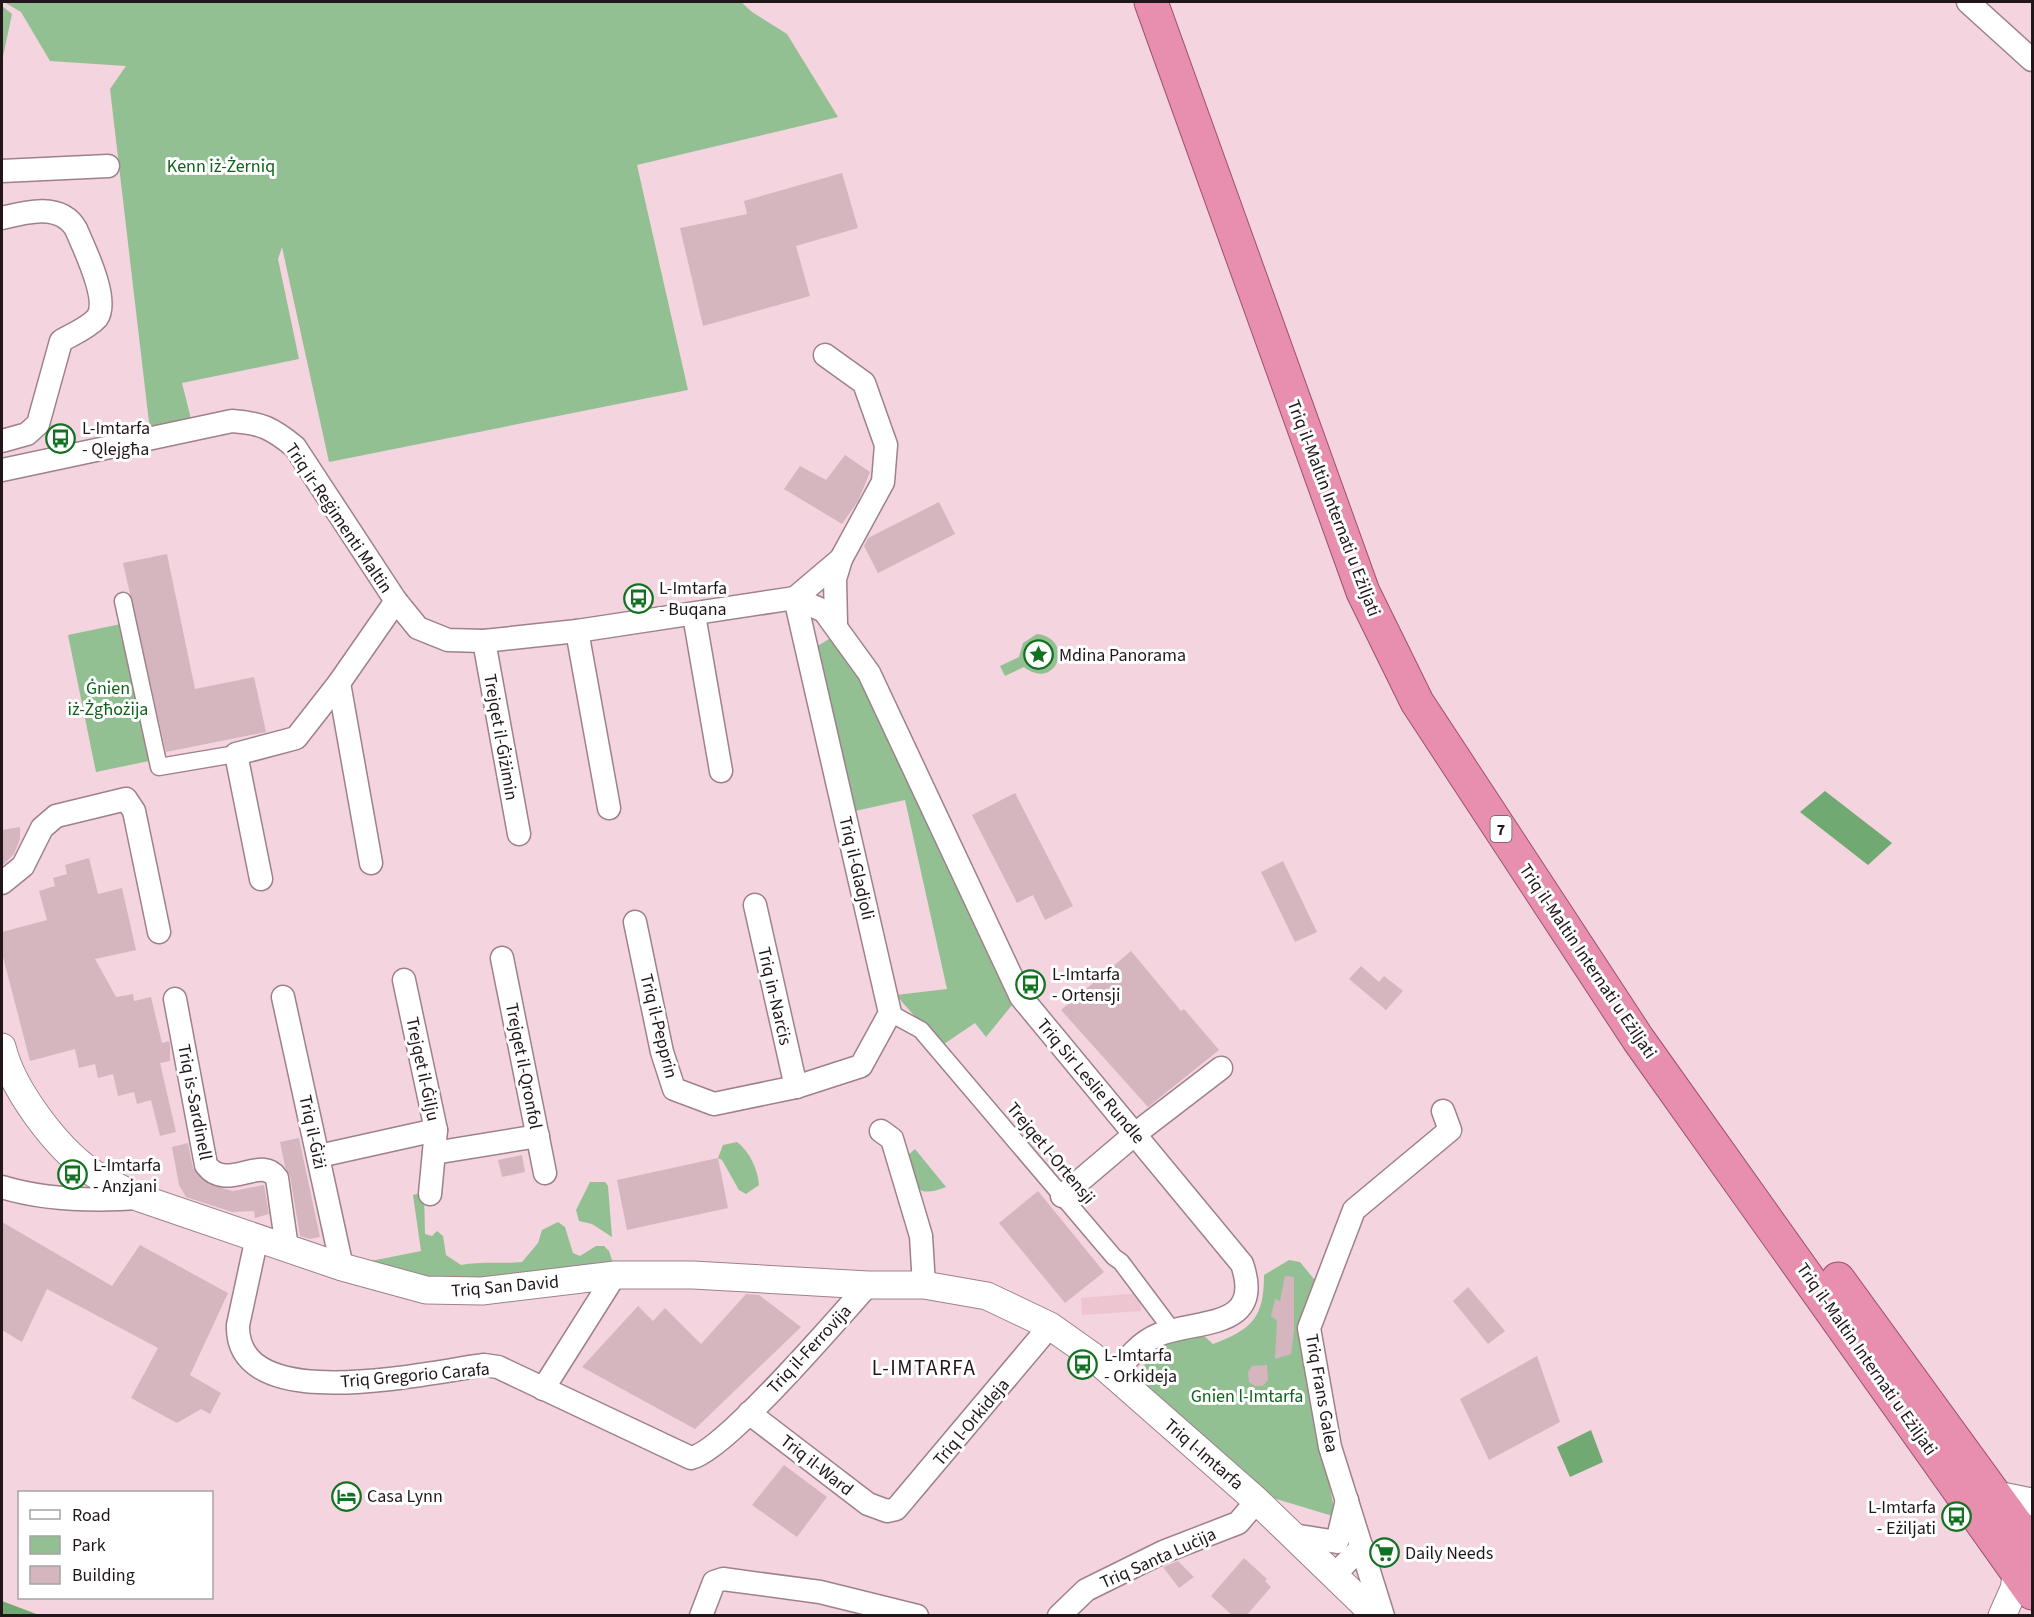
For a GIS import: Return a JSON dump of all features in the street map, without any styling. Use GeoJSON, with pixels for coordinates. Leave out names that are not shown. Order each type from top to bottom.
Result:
{"type":"FeatureCollection","features":[{"type":"Feature","properties":{"kind":"highway","name":"Triq il-Maltin Internati u Eżiljati"},"geometry":{"type":"LineString","coordinates":[[1151,2],[1363,592],[1417,702],[1638,1039],[2027,1569]]}},
{"type":"Feature","properties":{"kind":"highway","name":"Triq il-Maltin Internati u Eżiljati"},"geometry":{"type":"LineString","coordinates":[[1176,2],[1379,583],[1437,696],[1655,1025],[1992,1494],[2027,1569]]}},
{"type":"Feature","properties":{"kind":"street"},"geometry":{"type":"LineString","coordinates":[[1968,2],[2032,60]]}},
{"type":"Feature","properties":{"kind":"street"},"geometry":{"type":"LineString","coordinates":[[2,171],[108,166]]}},
{"type":"Feature","properties":{"kind":"street"},"geometry":{"type":"LineString","coordinates":[[2,218],[27,212],[46,211],[70,221],[76,229],[100,292],[101,306],[94,320],[62,341],[38,424],[27,434],[2,441]]}},
{"type":"Feature","properties":{"kind":"street"},"geometry":{"type":"LineString","coordinates":[[825,355],[864,383],[886,445],[883,482],[841,559],[835,579],[836,624]]}},
{"type":"Feature","properties":{"kind":"street","name":"Triq ir-Reġimenti Maltin"},"geometry":{"type":"LineString","coordinates":[[2,470],[232,421],[259,423],[278,432],[295,447],[396,601],[418,628],[448,640],[484,641],[577,631],[795,598]]}},
{"type":"Feature","properties":{"kind":"street"},"geometry":{"type":"LineString","coordinates":[[795,598],[841,559]]}},
{"type":"Feature","properties":{"kind":"street","name":"Triq Sir Leslie Rundle"},"geometry":{"type":"LineString","coordinates":[[795,598],[824,610],[869,673],[1022,997],[1242,1264],[1246,1275],[1245,1300],[1238,1310],[1214,1323],[1172,1330],[1155,1336],[1129,1356],[1114,1375]]}},
{"type":"Feature","properties":{"kind":"street","name":"Triq il-Gladjoli"},"geometry":{"type":"LineString","coordinates":[[795,598],[890,1013]]}},
{"type":"Feature","properties":{"kind":"street"},"geometry":{"type":"LineString","coordinates":[[123,601],[159,767],[236,754],[296,738],[339,683],[396,601]]}},
{"type":"Feature","properties":{"kind":"street"},"geometry":{"type":"LineString","coordinates":[[694,615],[721,771]]}},
{"type":"Feature","properties":{"kind":"street"},"geometry":{"type":"LineString","coordinates":[[577,631],[609,808]]}},
{"type":"Feature","properties":{"kind":"street","name":"Trejqet il-Ġiżimin"},"geometry":{"type":"LineString","coordinates":[[484,641],[519,834]]}},
{"type":"Feature","properties":{"kind":"street"},"geometry":{"type":"LineString","coordinates":[[339,683],[371,863]]}},
{"type":"Feature","properties":{"kind":"street"},"geometry":{"type":"LineString","coordinates":[[236,754],[261,879]]}},
{"type":"Feature","properties":{"kind":"street"},"geometry":{"type":"LineString","coordinates":[[2,883],[23,866],[48,821],[56,816],[119,799],[129,800],[134,811],[159,932]]}},
{"type":"Feature","properties":{"kind":"street","name":"Triq in-Narċis"},"geometry":{"type":"LineString","coordinates":[[754,905],[796,1087]]}},
{"type":"Feature","properties":{"kind":"street","name":"Triq il-Pepprin"},"geometry":{"type":"LineString","coordinates":[[635,922],[662,1052],[674,1089],[714,1104],[796,1087]]}},
{"type":"Feature","properties":{"kind":"street","name":"Trejqet il-Qronfol"},"geometry":{"type":"LineString","coordinates":[[502,958],[545,1173]]}},
{"type":"Feature","properties":{"kind":"street","name":"Trejqet il-Ġilju"},"geometry":{"type":"LineString","coordinates":[[404,980],[436,1130],[430,1194]]}},
{"type":"Feature","properties":{"kind":"street","name":"Triq il-Ġiżi"},"geometry":{"type":"LineString","coordinates":[[284,997],[342,1268]]}},
{"type":"Feature","properties":{"kind":"street","name":"Triq is-Sardinell"},"geometry":{"type":"LineString","coordinates":[[175,999],[206,1165],[214,1173],[223,1176],[262,1170],[273,1173],[277,1178],[287,1248]]}},
{"type":"Feature","properties":{"kind":"street"},"geometry":{"type":"LineString","coordinates":[[796,1087],[861,1066],[890,1013]]}},
{"type":"Feature","properties":{"kind":"street","name":"Trejqet l-Ortensji"},"geometry":{"type":"LineString","coordinates":[[890,1013],[921,1030],[1114,1257],[1121,1262],[1172,1330]]}},
{"type":"Feature","properties":{"kind":"street","name":"Triq San David"},"geometry":{"type":"LineString","coordinates":[[2,1047],[27,1099],[58,1142],[89,1170],[140,1198],[342,1268],[426,1290],[455,1293],[615,1275],[693,1275],[868,1286],[924,1285],[987,1296],[1050,1326]]}},
{"type":"Feature","properties":{"kind":"street"},"geometry":{"type":"LineString","coordinates":[[1062,1196],[1135,1134],[1221,1068]]}},
{"type":"Feature","properties":{"kind":"street","name":"Triq Frans Galea"},"geometry":{"type":"LineString","coordinates":[[1383,1616],[1330,1448],[1309,1328],[1354,1210],[1450,1130],[1443,1111]]}},
{"type":"Feature","properties":{"kind":"street"},"geometry":{"type":"LineString","coordinates":[[319,1156],[436,1130]]}},
{"type":"Feature","properties":{"kind":"street"},"geometry":{"type":"LineString","coordinates":[[881,1131],[892,1139],[921,1236],[924,1285]]}},
{"type":"Feature","properties":{"kind":"street"},"geometry":{"type":"LineString","coordinates":[[434,1153],[538,1136]]}},
{"type":"Feature","properties":{"kind":"street"},"geometry":{"type":"LineString","coordinates":[[2,1187],[18,1192],[105,1200],[140,1198]]}},
{"type":"Feature","properties":{"kind":"street","name":"Triq Gregorio Carafa"},"geometry":{"type":"LineString","coordinates":[[257,1237],[237,1338],[245,1354],[261,1370],[292,1379],[348,1383],[484,1365],[498,1367],[691,1458],[706,1452],[749,1413]]}},
{"type":"Feature","properties":{"kind":"street"},"geometry":{"type":"LineString","coordinates":[[543,1389],[615,1275]]}},
{"type":"Feature","properties":{"kind":"street","name":"Triq il-Ferrovija"},"geometry":{"type":"LineString","coordinates":[[749,1413],[868,1286]]}},
{"type":"Feature","properties":{"kind":"street","name":"Triq l-Imtarfa"},"geometry":{"type":"LineString","coordinates":[[1050,1326],[1091,1354],[1257,1501],[1376,1616]]}},
{"type":"Feature","properties":{"kind":"street","name":"Triq l-Orkideja"},"geometry":{"type":"LineString","coordinates":[[887,1511],[903,1504],[1050,1326]]}},
{"type":"Feature","properties":{"kind":"street","name":"Triq il-Ward"},"geometry":{"type":"LineString","coordinates":[[749,1413],[868,1504],[887,1511]]}},
{"type":"Feature","properties":{"kind":"street"},"geometry":{"type":"LineString","coordinates":[[1992,1494],[2032,1502]]}},
{"type":"Feature","properties":{"kind":"street"},"geometry":{"type":"LineString","coordinates":[[1293,1535],[1337,1542],[1347,1500]]}},
{"type":"Feature","properties":{"kind":"street","name":"Triq Santa Luċija"},"geometry":{"type":"LineString","coordinates":[[1059,1616],[1086,1590],[1162,1552],[1238,1523],[1257,1501]]}},
{"type":"Feature","properties":{"kind":"street"},"geometry":{"type":"LineString","coordinates":[[1334,1575],[1362,1547]]}},
{"type":"Feature","properties":{"kind":"street"},"geometry":{"type":"LineString","coordinates":[[2002,1616],[2014,1589],[2027,1569]]}},
{"type":"Feature","properties":{"kind":"street"},"geometry":{"type":"LineString","coordinates":[[701,1616],[714,1582],[723,1579],[820,1592],[917,1616]]}},
{"type":"Feature","properties":{"kind":"shaded area"},"geometry":{"type":"Polygon","coordinates":[[[1825,791],[1892,843],[1868,865],[1800,812],[1825,791]]]}},
{"type":"Feature","properties":{"kind":"shaded area"},"geometry":{"type":"Polygon","coordinates":[[[1140,1293],[1141,1311],[1082,1315],[1081,1298],[1140,1293]]]}},
{"type":"Feature","properties":{"kind":"shaded area"},"geometry":{"type":"Polygon","coordinates":[[[1591,1430],[1603,1462],[1570,1477],[1557,1447],[1591,1430]]]}},
{"type":"Feature","properties":{"kind":"shaded area"},"geometry":{"type":"Polygon","coordinates":[[[2,1601],[39,1615],[2,1615],[2,1601]]]}},
{"type":"Feature","properties":{"kind":"green space","name":"Kenn iż-Żerniq"},"geometry":{"type":"Polygon","coordinates":[[[4,2],[741,2],[752,12],[787,34],[838,117],[637,165],[688,390],[329,462],[282,247],[278,259],[299,359],[182,383],[191,419],[150,431],[110,89],[126,66],[50,61],[21,12],[4,2]]]}},
{"type":"Feature","properties":{"kind":"green space"},"geometry":{"type":"Polygon","coordinates":[[[2,6],[12,14],[2,61],[2,6]]]}},
{"type":"Feature","properties":{"kind":"green space","name":"Ġnien iż-Żgħożija"},"geometry":{"type":"Polygon","coordinates":[[[121,624],[149,761],[96,772],[68,635],[121,624]]]}},
{"type":"Feature","properties":{"kind":"green space"},"geometry":{"type":"Polygon","coordinates":[[[1037,634],[1049,638],[1056,645],[1057,662],[1052,669],[1045,673],[1035,673],[1024,667],[1005,676],[1000,666],[1019,657],[1023,643],[1037,634]]]}},
{"type":"Feature","properties":{"kind":"green space"},"geometry":{"type":"Polygon","coordinates":[[[836,635],[868,692],[1012,1005],[986,1037],[975,1023],[941,1046],[896,995],[947,989],[905,800],[855,811],[814,648],[836,635]]]}},
{"type":"Feature","properties":{"kind":"green space"},"geometry":{"type":"Polygon","coordinates":[[[737,1142],[749,1155],[758,1179],[759,1185],[746,1194],[739,1190],[722,1160],[718,1158],[723,1145],[737,1142]]]}},
{"type":"Feature","properties":{"kind":"green space"},"geometry":{"type":"Polygon","coordinates":[[[915,1149],[946,1187],[927,1192],[917,1187],[913,1182],[906,1157],[915,1149]]]}},
{"type":"Feature","properties":{"kind":"green space"},"geometry":{"type":"Polygon","coordinates":[[[590,1182],[605,1182],[608,1186],[612,1237],[592,1224],[579,1221],[576,1210],[590,1182]]]}},
{"type":"Feature","properties":{"kind":"green space"},"geometry":{"type":"Polygon","coordinates":[[[424,1192],[425,1234],[432,1236],[437,1231],[443,1236],[446,1255],[461,1265],[522,1262],[538,1243],[542,1230],[558,1222],[565,1227],[573,1253],[580,1256],[596,1246],[604,1246],[609,1251],[613,1263],[460,1283],[356,1264],[421,1251],[413,1195],[424,1192]]]}},
{"type":"Feature","properties":{"kind":"green space","name":"Gnien l-Imtarfa"},"geometry":{"type":"Polygon","coordinates":[[[1289,1260],[1300,1262],[1318,1284],[1297,1329],[1336,1517],[1273,1498],[1148,1389],[1144,1361],[1169,1338],[1203,1335],[1213,1344],[1238,1333],[1254,1320],[1262,1301],[1264,1275],[1289,1260]]]}},
{"type":"Feature","properties":{"kind":"building"},"geometry":{"type":"Polygon","coordinates":[[[842,173],[858,228],[796,246],[810,296],[703,326],[680,228],[747,214],[744,201],[842,173]]]}},
{"type":"Feature","properties":{"kind":"building"},"geometry":{"type":"Polygon","coordinates":[[[845,455],[870,472],[858,501],[842,524],[784,489],[800,466],[826,480],[845,455]]]}},
{"type":"Feature","properties":{"kind":"building"},"geometry":{"type":"Polygon","coordinates":[[[939,502],[955,534],[878,573],[864,546],[868,538],[939,502]]]}},
{"type":"Feature","properties":{"kind":"building"},"geometry":{"type":"Polygon","coordinates":[[[167,554],[195,689],[254,677],[266,732],[166,752],[123,563],[167,554]]]}},
{"type":"Feature","properties":{"kind":"building"},"geometry":{"type":"Polygon","coordinates":[[[1015,793],[1073,906],[1045,920],[1033,895],[1017,903],[972,815],[1015,793]]]}},
{"type":"Feature","properties":{"kind":"building"},"geometry":{"type":"Polygon","coordinates":[[[20,827],[20,839],[14,854],[2,866],[2,830],[20,827]]]}},
{"type":"Feature","properties":{"kind":"building"},"geometry":{"type":"Polygon","coordinates":[[[89,858],[98,894],[122,888],[136,950],[95,959],[116,997],[133,994],[134,1001],[151,997],[162,1043],[169,1041],[170,1045],[170,1061],[160,1063],[176,1132],[160,1136],[151,1100],[137,1104],[134,1092],[118,1096],[113,1074],[98,1078],[95,1064],[79,1068],[75,1049],[30,1061],[2,953],[2,932],[47,920],[39,891],[55,886],[53,878],[67,874],[65,865],[89,858]]]}},
{"type":"Feature","properties":{"kind":"building"},"geometry":{"type":"Polygon","coordinates":[[[1283,861],[1317,932],[1295,942],[1261,872],[1283,861]]]}},
{"type":"Feature","properties":{"kind":"building"},"geometry":{"type":"Polygon","coordinates":[[[1131,951],[1181,1011],[1184,1009],[1219,1050],[1148,1107],[1061,1010],[1131,951]]]}},
{"type":"Feature","properties":{"kind":"building"},"geometry":{"type":"Polygon","coordinates":[[[1361,966],[1379,982],[1384,976],[1403,991],[1386,1010],[1349,979],[1361,966]]]}},
{"type":"Feature","properties":{"kind":"building"},"geometry":{"type":"Polygon","coordinates":[[[299,1138],[320,1237],[310,1239],[300,1236],[290,1176],[285,1167],[280,1142],[299,1138]]]}},
{"type":"Feature","properties":{"kind":"building"},"geometry":{"type":"Polygon","coordinates":[[[188,1143],[193,1168],[210,1185],[233,1191],[264,1185],[269,1214],[255,1218],[254,1211],[232,1212],[186,1197],[179,1185],[172,1147],[188,1143]]]}},
{"type":"Feature","properties":{"kind":"building"},"geometry":{"type":"Polygon","coordinates":[[[522,1155],[525,1172],[502,1177],[498,1160],[522,1155]]]}},
{"type":"Feature","properties":{"kind":"building"},"geometry":{"type":"Polygon","coordinates":[[[718,1158],[728,1208],[627,1230],[617,1180],[718,1158]]]}},
{"type":"Feature","properties":{"kind":"building"},"geometry":{"type":"Polygon","coordinates":[[[1038,1191],[1104,1272],[1065,1303],[999,1223],[1038,1191]]]}},
{"type":"Feature","properties":{"kind":"building"},"geometry":{"type":"Polygon","coordinates":[[[2,1222],[112,1286],[140,1245],[228,1293],[190,1375],[221,1393],[210,1414],[201,1409],[177,1423],[131,1398],[158,1348],[47,1289],[22,1342],[2,1330],[2,1222]]]}},
{"type":"Feature","properties":{"kind":"building"},"geometry":{"type":"Polygon","coordinates":[[[1285,1276],[1294,1277],[1294,1331],[1291,1354],[1275,1359],[1277,1321],[1271,1316],[1275,1299],[1280,1301],[1285,1276]]]}},
{"type":"Feature","properties":{"kind":"building"},"geometry":{"type":"Polygon","coordinates":[[[1468,1287],[1505,1331],[1488,1344],[1453,1301],[1468,1287]]]}},
{"type":"Feature","properties":{"kind":"building"},"geometry":{"type":"Polygon","coordinates":[[[746,1294],[759,1295],[801,1327],[695,1429],[582,1367],[638,1306],[653,1321],[665,1308],[701,1344],[746,1294]]]}},
{"type":"Feature","properties":{"kind":"building"},"geometry":{"type":"Polygon","coordinates":[[[1537,1356],[1560,1422],[1489,1460],[1460,1399],[1537,1356]]]}},
{"type":"Feature","properties":{"kind":"building"},"geometry":{"type":"Polygon","coordinates":[[[1267,1365],[1268,1380],[1263,1386],[1255,1386],[1249,1382],[1248,1372],[1252,1366],[1267,1365]]]}},
{"type":"Feature","properties":{"kind":"building"},"geometry":{"type":"Polygon","coordinates":[[[784,1465],[827,1497],[797,1537],[752,1505],[784,1465]]]}},
{"type":"Feature","properties":{"kind":"building"},"geometry":{"type":"Polygon","coordinates":[[[1244,1558],[1267,1579],[1265,1581],[1271,1587],[1246,1616],[1233,1616],[1211,1596],[1244,1558]]]}},
{"type":"Feature","properties":{"kind":"building"},"geometry":{"type":"Polygon","coordinates":[[[1178,1561],[1194,1577],[1179,1588],[1163,1567],[1178,1561]]]}},
{"type":"Feature","properties":{"kind":"place","name":"L-Imtarfa - Qlejgħa"},"geometry":{"type":"Point","coordinates":[61,438]}},
{"type":"Feature","properties":{"kind":"place","name":"L-Imtarfa - Buqana"},"geometry":{"type":"Point","coordinates":[638,598]}},
{"type":"Feature","properties":{"kind":"place","name":"Mdina Panorama"},"geometry":{"type":"Point","coordinates":[1038,655]}},
{"type":"Feature","properties":{"kind":"place","name":"L-Imtarfa - Ortensji"},"geometry":{"type":"Point","coordinates":[1031,984]}},
{"type":"Feature","properties":{"kind":"place","name":"L-Imtarfa - Anzjani"},"geometry":{"type":"Point","coordinates":[72,1175]}},
{"type":"Feature","properties":{"kind":"place","name":"L-Imtarfa - Orkideja"},"geometry":{"type":"Point","coordinates":[1083,1365]}},
{"type":"Feature","properties":{"kind":"place","name":"Casa Lynn"},"geometry":{"type":"Point","coordinates":[346,1496]}},
{"type":"Feature","properties":{"kind":"place","name":"L-Imtarfa - Eżiljati"},"geometry":{"type":"Point","coordinates":[1957,1517]}},
{"type":"Feature","properties":{"kind":"place","name":"Daily Needs"},"geometry":{"type":"Point","coordinates":[1384,1553]}},
{"type":"Feature","properties":{"kind":"district","name":"L-IMTARFA"},"geometry":{"type":"Point","coordinates":[924,1368]}}]}
